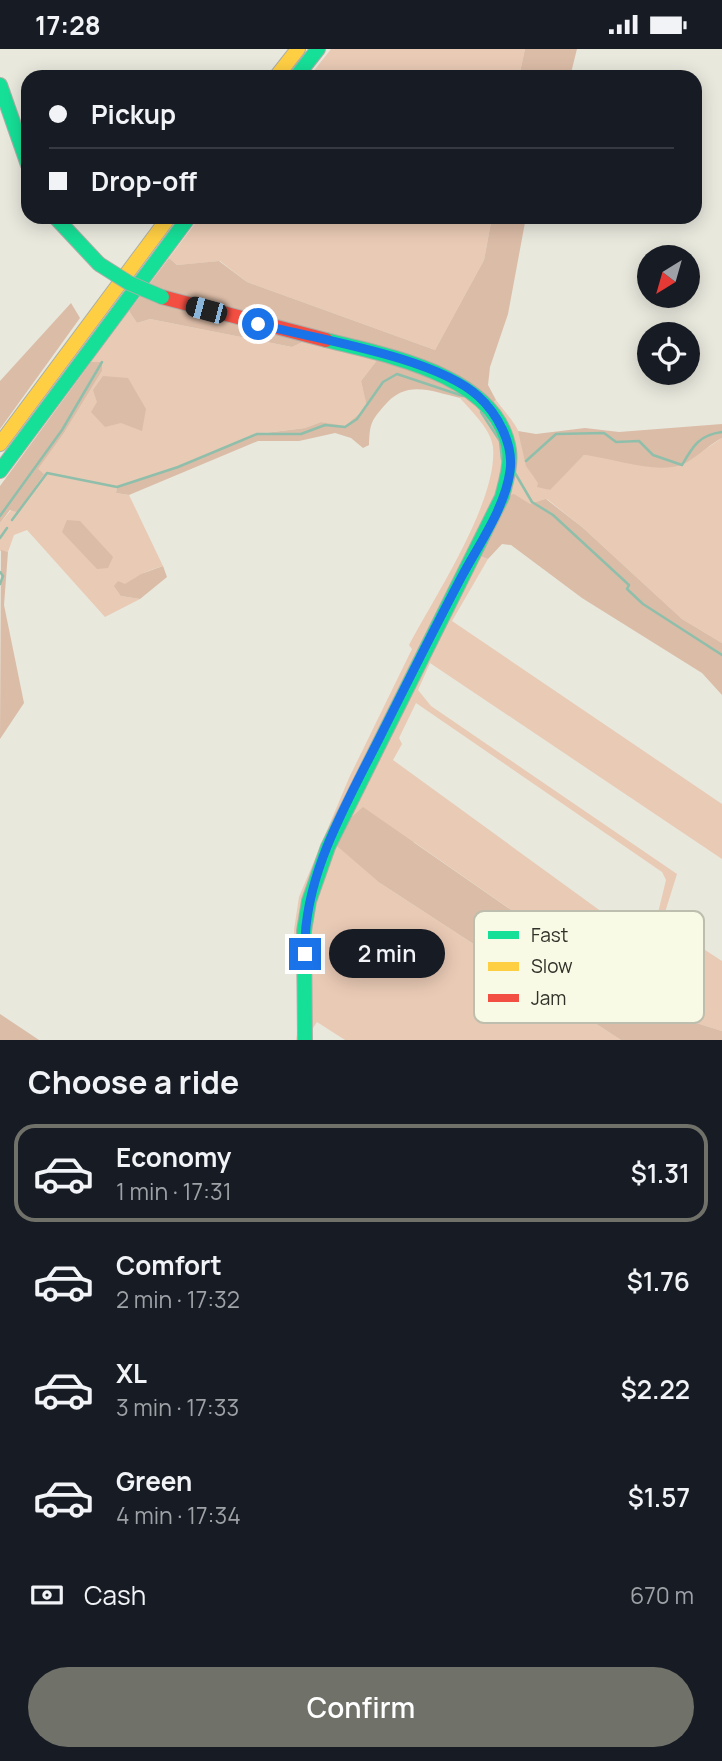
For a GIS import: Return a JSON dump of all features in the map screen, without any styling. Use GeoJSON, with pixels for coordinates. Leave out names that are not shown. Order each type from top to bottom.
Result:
{"type":"FeatureCollection","features":[{"type":"Feature","properties":{"kind":"main road"},"geometry":{"type":"LineString","coordinates":[[282,70],[298,49]]}},
{"type":"Feature","properties":{"kind":"main road"},"geometry":{"type":"LineString","coordinates":[[302,70],[318,49]]}},
{"type":"Feature","properties":{"kind":"main road"},"geometry":{"type":"LineString","coordinates":[[0,85],[21,145]]}},
{"type":"Feature","properties":{"kind":"main road"},"geometry":{"type":"LineString","coordinates":[[62,224],[99,264],[129,283],[162,297],[414,363],[439,373],[477,395],[498,422],[506,440],[510,470],[502,497],[357,784],[309,901],[304,931],[305,1040]]}},
{"type":"Feature","properties":{"kind":"main road"},"geometry":{"type":"LineString","coordinates":[[0,444],[164,224]]}},
{"type":"Feature","properties":{"kind":"main road"},"geometry":{"type":"LineString","coordinates":[[0,471],[184,224]]}},
{"type":"Feature","properties":{"kind":"shaded area"},"geometry":{"type":"Polygon","coordinates":[[[331,49],[525,49],[520,70],[314,70],[331,49]]]}},
{"type":"Feature","properties":{"kind":"shaded area"},"geometry":{"type":"Polygon","coordinates":[[[525,49],[577,49],[572,70],[520,70],[525,49]]]}},
{"type":"Feature","properties":{"kind":"shaded area"},"geometry":{"type":"Polygon","coordinates":[[[195,224],[491,224],[484,260],[435,350],[247,282],[220,261],[177,265],[169,258],[195,224]]]}},
{"type":"Feature","properties":{"kind":"shaded area"},"geometry":{"type":"Polygon","coordinates":[[[491,224],[525,224],[508,314],[490,367],[488,385],[496,400],[488,407],[461,385],[460,398],[429,390],[401,392],[379,411],[373,420],[369,445],[363,448],[351,438],[335,433],[299,441],[258,441],[129,495],[116,493],[117,487],[178,467],[257,434],[305,428],[321,422],[345,426],[367,407],[361,381],[381,355],[311,338],[292,347],[150,319],[137,323],[129,311],[169,258],[177,265],[219,261],[247,282],[435,350],[484,260],[491,224]]]}},
{"type":"Feature","properties":{"kind":"shaded area"},"geometry":{"type":"Polygon","coordinates":[[[71,303],[80,318],[0,429],[0,381],[71,303]]]}},
{"type":"Feature","properties":{"kind":"shaded area"},"geometry":{"type":"Polygon","coordinates":[[[129,311],[137,323],[150,319],[292,347],[311,338],[381,355],[361,381],[367,406],[345,427],[321,422],[305,428],[256,434],[178,467],[117,487],[116,493],[129,495],[163,566],[133,580],[121,596],[140,599],[105,617],[27,530],[14,535],[8,552],[0,551],[0,523],[43,473],[37,470],[64,433],[102,371],[91,362],[129,311]]]}},
{"type":"Feature","properties":{"kind":"shaded area"},"geometry":{"type":"Polygon","coordinates":[[[91,362],[102,362],[102,371],[38,469],[44,474],[17,512],[10,510],[0,523],[0,486],[91,362]]]}},
{"type":"Feature","properties":{"kind":"shaded area"},"geometry":{"type":"Polygon","coordinates":[[[103,376],[128,378],[146,409],[142,431],[121,423],[105,427],[91,412],[97,402],[93,390],[103,376]]]}},
{"type":"Feature","properties":{"kind":"shaded area"},"geometry":{"type":"Polygon","coordinates":[[[462,384],[488,407],[496,400],[519,433],[527,465],[534,478],[549,490],[584,455],[682,465],[722,438],[722,643],[682,619],[582,527],[547,499],[480,556],[488,559],[452,621],[722,804],[722,859],[430,663],[418,690],[431,706],[677,874],[665,911],[658,911],[666,880],[662,872],[416,703],[399,738],[402,744],[393,760],[601,911],[513,911],[414,842],[380,883],[474,944],[474,1023],[595,1023],[621,1040],[345,1040],[317,1022],[305,1040],[296,1040],[299,1021],[294,930],[299,897],[349,778],[412,649],[409,645],[463,548],[486,494],[492,469],[493,447],[489,434],[460,398],[462,384]]]}},
{"type":"Feature","properties":{"kind":"shaded area"},"geometry":{"type":"Polygon","coordinates":[[[722,424],[722,438],[681,465],[646,467],[584,455],[550,490],[537,487],[538,483],[526,466],[518,431],[536,434],[585,428],[619,432],[722,424]]]}},
{"type":"Feature","properties":{"kind":"shaded area"},"geometry":{"type":"Polygon","coordinates":[[[514,494],[530,504],[546,499],[582,527],[682,619],[722,643],[722,695],[702,673],[582,598],[511,545],[502,544],[488,559],[480,556],[502,497],[514,494]]]}},
{"type":"Feature","properties":{"kind":"shaded area"},"geometry":{"type":"Polygon","coordinates":[[[67,520],[80,521],[113,557],[108,568],[97,569],[62,532],[67,520]]]}},
{"type":"Feature","properties":{"kind":"shaded area"},"geometry":{"type":"Polygon","coordinates":[[[1,550],[8,552],[4,605],[24,703],[0,739],[1,550]]]}},
{"type":"Feature","properties":{"kind":"shaded area"},"geometry":{"type":"Polygon","coordinates":[[[163,566],[167,577],[140,599],[121,596],[114,586],[118,581],[125,584],[141,574],[163,566]]]}},
{"type":"Feature","properties":{"kind":"shaded area"},"geometry":{"type":"Polygon","coordinates":[[[363,807],[513,911],[474,911],[474,944],[380,883],[337,846],[346,822],[363,807]]]}},
{"type":"Feature","properties":{"kind":"shaded area"},"geometry":{"type":"Polygon","coordinates":[[[704,949],[722,961],[722,1031],[696,1023],[704,1023],[704,949]]]}},
{"type":"Feature","properties":{"kind":"shaded area"},"geometry":{"type":"Polygon","coordinates":[[[0,1014],[39,1040],[0,1040],[0,1014]]]}},
{"type":"Feature","properties":{"kind":"shaded area"},"geometry":{"type":"Polygon","coordinates":[[[595,1023],[696,1023],[722,1031],[722,1040],[621,1040],[595,1023]]]}},
{"type":"Feature","properties":{"kind":"waterway"},"geometry":{"type":"LineString","coordinates":[[0,516],[62,430],[102,362]]}},
{"type":"Feature","properties":{"kind":"waterway"},"geometry":{"type":"LineString","coordinates":[[12,520],[47,473],[117,487],[178,467],[257,434],[301,434],[325,425],[345,427],[357,419],[383,382],[397,374],[463,396]]}},
{"type":"Feature","properties":{"kind":"waterway"},"geometry":{"type":"LineString","coordinates":[[481,412],[500,441],[502,459]]}},
{"type":"Feature","properties":{"kind":"waterway"},"geometry":{"type":"LineString","coordinates":[[526,461],[556,434],[604,433],[616,442],[639,441],[653,455],[682,465],[702,439],[722,432]]}},
{"type":"Feature","properties":{"kind":"waterway"},"geometry":{"type":"LineString","coordinates":[[515,473],[532,502],[553,515],[629,585],[627,589],[643,604],[722,655]]}},
{"type":"Feature","properties":{"kind":"waterway"},"geometry":{"type":"LineString","coordinates":[[0,538],[7,528]]}},
{"type":"Feature","properties":{"kind":"waterway"},"geometry":{"type":"LineString","coordinates":[[0,572],[3,576],[0,584]]}},
{"type":"Feature","properties":{"kind":"traffic: fast"},"geometry":{"type":"LineString","coordinates":[[302,70],[318,49]]}},
{"type":"Feature","properties":{"kind":"traffic: fast"},"geometry":{"type":"LineString","coordinates":[[0,85],[21,145]]}},
{"type":"Feature","properties":{"kind":"traffic: fast"},"geometry":{"type":"LineString","coordinates":[[62,224],[99,264]]}},
{"type":"Feature","properties":{"kind":"traffic: fast"},"geometry":{"type":"LineString","coordinates":[[0,471],[184,224]]}},
{"type":"Feature","properties":{"kind":"traffic: fast"},"geometry":{"type":"LineString","coordinates":[[99,264],[129,283],[162,297]]}},
{"type":"Feature","properties":{"kind":"traffic: fast"},"geometry":{"type":"LineString","coordinates":[[305,1040],[304,931],[309,901],[328,847],[502,497],[509,462],[509,450],[500,424],[484,403],[462,386],[407,362],[326,340]]}},
{"type":"Feature","properties":{"kind":"traffic: slow"},"geometry":{"type":"LineString","coordinates":[[282,70],[298,49]]}},
{"type":"Feature","properties":{"kind":"traffic: slow"},"geometry":{"type":"LineString","coordinates":[[0,444],[164,224]]}},
{"type":"Feature","properties":{"kind":"traffic: jam"},"geometry":{"type":"LineString","coordinates":[[162,297],[326,340]]}},
{"type":"Feature","properties":{"kind":"route"},"geometry":{"type":"LineString","coordinates":[[258,324],[414,363],[462,384],[477,395],[498,422],[506,440],[510,466],[507,484],[497,509],[421,656],[328,847],[309,901],[304,931],[305,954]]}}]}
